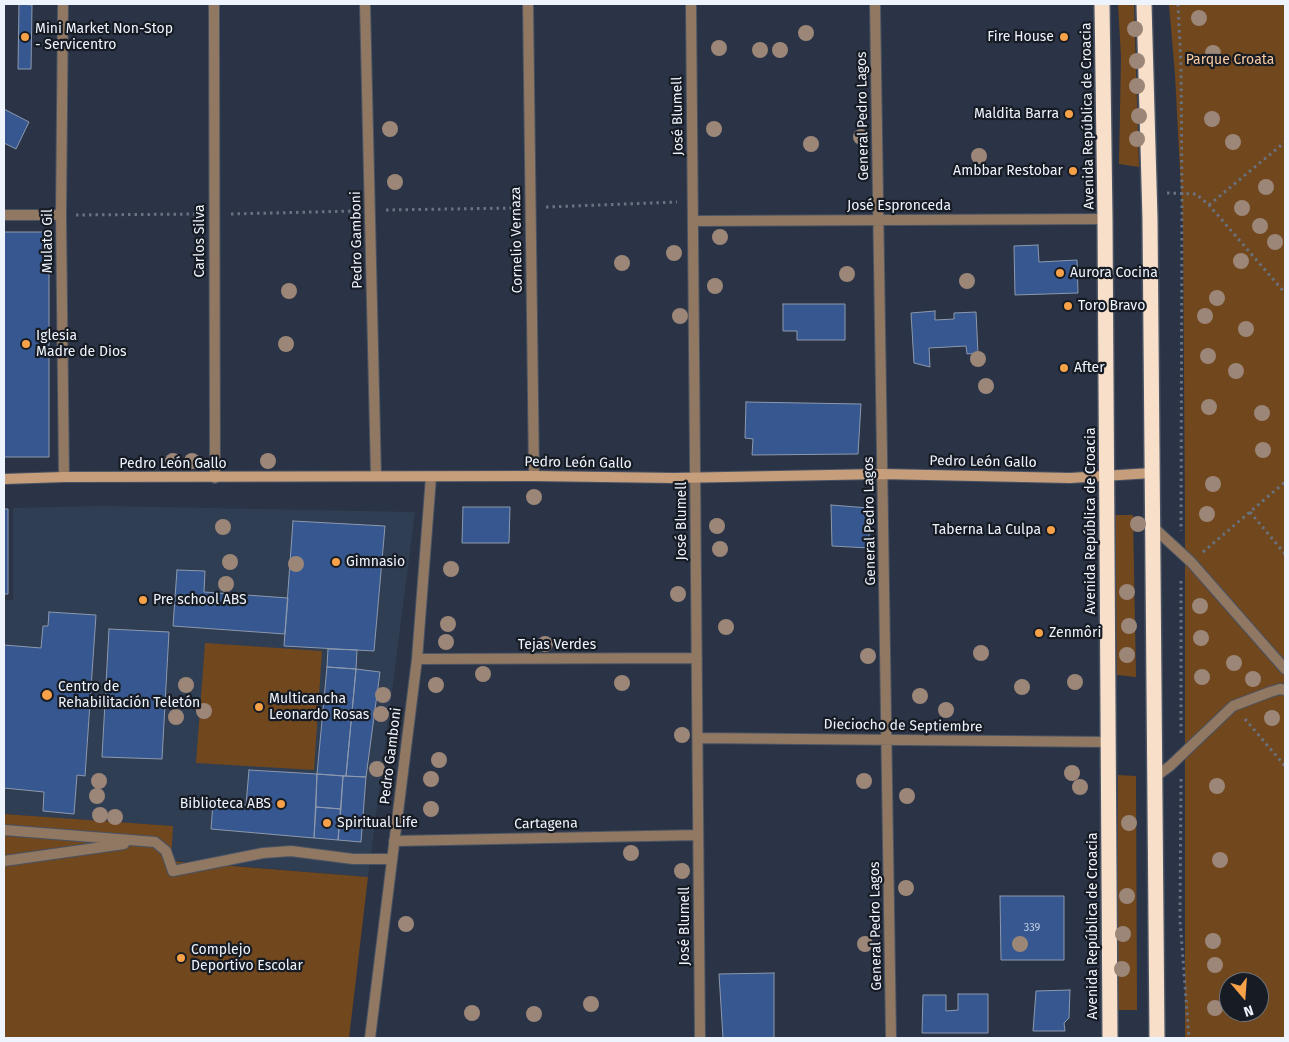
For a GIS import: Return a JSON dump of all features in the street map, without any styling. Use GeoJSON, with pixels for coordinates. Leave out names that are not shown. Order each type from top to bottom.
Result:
{"type":"FeatureCollection","features":[{"type":"Feature","properties":{"kind":"highway","name":"Avenida República de Croacia"},"geometry":{"type":"LineString","coordinates":[[1102,4],[1110,1038]]}},
{"type":"Feature","properties":{"kind":"highway"},"geometry":{"type":"LineString","coordinates":[[1144,4],[1149,192],[1157,1038]]}},
{"type":"Feature","properties":{"kind":"street","name":"Mulato Gil"},"geometry":{"type":"LineString","coordinates":[[63,4],[61,215],[64,477]]}},
{"type":"Feature","properties":{"kind":"street","name":"Carlos Silva"},"geometry":{"type":"LineString","coordinates":[[214,4],[215,478]]}},
{"type":"Feature","properties":{"kind":"street","name":"Pedro Gamboni"},"geometry":{"type":"LineString","coordinates":[[365,4],[376,476]]}},
{"type":"Feature","properties":{"kind":"street","name":"Cornelio Vernaza"},"geometry":{"type":"LineString","coordinates":[[528,4],[534,476]]}},
{"type":"Feature","properties":{"kind":"street","name":"José Blumell"},"geometry":{"type":"LineString","coordinates":[[691,4],[700,1038]]}},
{"type":"Feature","properties":{"kind":"street","name":"General Pedro Lagos"},"geometry":{"type":"LineString","coordinates":[[875,4],[891,1038]]}},
{"type":"Feature","properties":{"kind":"street"},"geometry":{"type":"LineString","coordinates":[[4,215],[61,215]]}},
{"type":"Feature","properties":{"kind":"street","name":"José Espronceda"},"geometry":{"type":"LineString","coordinates":[[693,220],[1105,219]]}},
{"type":"Feature","properties":{"kind":"street","name":"Pedro León Gallo"},"geometry":{"type":"LineString","coordinates":[[4,479],[64,477],[376,476],[696,477],[882,474],[1070,478],[1152,473]]}},
{"type":"Feature","properties":{"kind":"street","name":"Pedro Gamboni"},"geometry":{"type":"LineString","coordinates":[[370,1038],[417,659],[431,477]]}},
{"type":"Feature","properties":{"kind":"street"},"geometry":{"type":"LineString","coordinates":[[1153,527],[1191,562],[1285,669]]}},
{"type":"Feature","properties":{"kind":"street","name":"Tejas Verdes"},"geometry":{"type":"LineString","coordinates":[[417,659],[697,658]]}},
{"type":"Feature","properties":{"kind":"street"},"geometry":{"type":"LineString","coordinates":[[1155,777],[1233,706],[1270,692],[1280,689],[1285,690]]}},
{"type":"Feature","properties":{"kind":"street","name":"Dieciocho de Septiembre"},"geometry":{"type":"LineString","coordinates":[[698,738],[1109,742]]}},
{"type":"Feature","properties":{"kind":"street"},"geometry":{"type":"LineString","coordinates":[[4,830],[155,842],[166,851],[173,872],[273,852],[291,852],[353,860],[392,860]]}},
{"type":"Feature","properties":{"kind":"street","name":"Cartagena"},"geometry":{"type":"LineString","coordinates":[[394,841],[698,835]]}},
{"type":"Feature","properties":{"kind":"street"},"geometry":{"type":"LineString","coordinates":[[4,861],[144,841]]}},
{"type":"Feature","properties":{"kind":"path"},"geometry":{"type":"LineString","coordinates":[[1178,4],[1181,66],[1182,194],[1180,920],[1189,1038]]}},
{"type":"Feature","properties":{"kind":"path"},"geometry":{"type":"LineString","coordinates":[[1209,205],[1285,142]]}},
{"type":"Feature","properties":{"kind":"path"},"geometry":{"type":"LineString","coordinates":[[1149,192],[1196,194],[1209,205],[1285,293]]}},
{"type":"Feature","properties":{"kind":"path"},"geometry":{"type":"LineString","coordinates":[[1191,562],[1285,482]]}},
{"type":"Feature","properties":{"kind":"path"},"geometry":{"type":"LineString","coordinates":[[1250,512],[1285,554]]}},
{"type":"Feature","properties":{"kind":"path"},"geometry":{"type":"LineString","coordinates":[[1233,706],[1285,766]]}},
{"type":"Feature","properties":{"kind":"shaded area"},"geometry":{"type":"Polygon","coordinates":[[[102,506],[415,512],[368,877],[171,860],[172,826],[4,814],[4,600],[13,600],[13,508],[102,506]]]}},
{"type":"Feature","properties":{"kind":"green space"},"geometry":{"type":"Polygon","coordinates":[[[1118,4],[1134,4],[1139,167],[1119,164],[1121,57],[1118,4]]]}},
{"type":"Feature","properties":{"kind":"green space","name":"Parque Croata"},"geometry":{"type":"Polygon","coordinates":[[[1169,4],[1285,4],[1285,1038],[1185,1038],[1183,228],[1175,75],[1169,4]]]}},
{"type":"Feature","properties":{"kind":"green space"},"geometry":{"type":"Polygon","coordinates":[[[1114,515],[1133,515],[1136,677],[1117,675],[1114,515]]]}},
{"type":"Feature","properties":{"kind":"green space","name":"Multicancha Leonardo Rosas"},"geometry":{"type":"Polygon","coordinates":[[[205,643],[322,651],[314,770],[196,763],[205,643]]]}},
{"type":"Feature","properties":{"kind":"green space"},"geometry":{"type":"Polygon","coordinates":[[[1118,775],[1136,776],[1137,1010],[1118,1010],[1118,775]]]}},
{"type":"Feature","properties":{"kind":"green space","name":"Complejo Deportivo Escolar"},"geometry":{"type":"Polygon","coordinates":[[[4,814],[173,826],[171,861],[368,877],[349,1038],[4,1038],[4,814]]]}},
{"type":"Feature","properties":{"kind":"building","name":"Mini Market Non-Stop - Servicentro"},"geometry":{"type":"Polygon","coordinates":[[[19,4],[32,5],[31,69],[18,69],[19,4]]]}},
{"type":"Feature","properties":{"kind":"building"},"geometry":{"type":"Polygon","coordinates":[[[4,109],[29,122],[16,149],[4,143],[4,109]]]}},
{"type":"Feature","properties":{"kind":"building","name":"Iglesia Madre de Dios"},"geometry":{"type":"Polygon","coordinates":[[[4,232],[49,232],[49,457],[4,457],[4,232]]]}},
{"type":"Feature","properties":{"kind":"building"},"geometry":{"type":"Polygon","coordinates":[[[1038,245],[1039,262],[1077,260],[1078,293],[1015,295],[1014,246],[1038,245]]]}},
{"type":"Feature","properties":{"kind":"building"},"geometry":{"type":"Polygon","coordinates":[[[783,304],[845,304],[845,340],[797,340],[797,331],[783,331],[783,304]]]}},
{"type":"Feature","properties":{"kind":"building"},"geometry":{"type":"Polygon","coordinates":[[[935,311],[935,320],[954,319],[954,313],[976,312],[978,353],[967,354],[966,346],[929,348],[930,367],[914,363],[911,313],[935,311]]]}},
{"type":"Feature","properties":{"kind":"building"},"geometry":{"type":"Polygon","coordinates":[[[746,402],[861,404],[858,454],[752,455],[753,439],[745,438],[746,402]]]}},
{"type":"Feature","properties":{"kind":"building"},"geometry":{"type":"Polygon","coordinates":[[[831,505],[869,508],[869,548],[832,546],[831,505]]]}},
{"type":"Feature","properties":{"kind":"building"},"geometry":{"type":"Polygon","coordinates":[[[463,507],[510,507],[509,543],[462,543],[463,507]]]}},
{"type":"Feature","properties":{"kind":"building"},"geometry":{"type":"Polygon","coordinates":[[[4,509],[8,509],[8,594],[4,594],[4,509]]]}},
{"type":"Feature","properties":{"kind":"building","name":"Gimnasio"},"geometry":{"type":"Polygon","coordinates":[[[293,521],[385,526],[374,651],[284,646],[293,521]]]}},
{"type":"Feature","properties":{"kind":"building"},"geometry":{"type":"Polygon","coordinates":[[[177,570],[205,571],[204,592],[288,598],[285,634],[173,626],[177,570]]]}},
{"type":"Feature","properties":{"kind":"building","name":"Centro de Rehabilitación Teletón"},"geometry":{"type":"Polygon","coordinates":[[[49,612],[96,615],[85,776],[77,775],[74,814],[43,811],[44,792],[4,788],[4,645],[41,648],[43,626],[48,626],[49,612]]]}},
{"type":"Feature","properties":{"kind":"building"},"geometry":{"type":"Polygon","coordinates":[[[109,629],[169,632],[162,759],[102,757],[109,629]]]}},
{"type":"Feature","properties":{"kind":"building"},"geometry":{"type":"Polygon","coordinates":[[[328,649],[357,650],[356,669],[327,667],[328,649]]]}},
{"type":"Feature","properties":{"kind":"building"},"geometry":{"type":"Polygon","coordinates":[[[327,667],[356,669],[346,776],[317,774],[327,667]]]}},
{"type":"Feature","properties":{"kind":"building"},"geometry":{"type":"Polygon","coordinates":[[[356,669],[380,672],[366,777],[346,776],[356,669]]]}},
{"type":"Feature","properties":{"kind":"building","name":"Biblioteca ABS"},"geometry":{"type":"Polygon","coordinates":[[[249,770],[317,774],[314,838],[211,829],[213,803],[246,805],[249,770]]]}},
{"type":"Feature","properties":{"kind":"building"},"geometry":{"type":"Polygon","coordinates":[[[317,774],[343,776],[341,809],[316,807],[317,774]]]}},
{"type":"Feature","properties":{"kind":"building"},"geometry":{"type":"Polygon","coordinates":[[[343,776],[366,777],[361,842],[338,840],[343,776]]]}},
{"type":"Feature","properties":{"kind":"building","name":"Spiritual Life"},"geometry":{"type":"Polygon","coordinates":[[[316,807],[341,809],[338,840],[314,838],[316,807]]]}},
{"type":"Feature","properties":{"kind":"building"},"geometry":{"type":"Polygon","coordinates":[[[1000,896],[1064,896],[1064,960],[1001,960],[1000,896]]]}},
{"type":"Feature","properties":{"kind":"building"},"geometry":{"type":"Polygon","coordinates":[[[774,973],[774,1038],[723,1038],[719,974],[774,973]]]}},
{"type":"Feature","properties":{"kind":"building"},"geometry":{"type":"Polygon","coordinates":[[[1070,990],[1069,1018],[1064,1023],[1065,1031],[1033,1031],[1036,991],[1070,990]]]}},
{"type":"Feature","properties":{"kind":"building"},"geometry":{"type":"Polygon","coordinates":[[[958,994],[988,994],[988,1033],[922,1033],[923,995],[946,995],[946,1011],[958,1010],[958,994]]]}},
{"type":"Feature","properties":{"kind":"place","name":"Mini Market Non-Stop - Servicentro"},"geometry":{"type":"Point","coordinates":[25,37]}},
{"type":"Feature","properties":{"kind":"place","name":"Fire House"},"geometry":{"type":"Point","coordinates":[1064,37]}},
{"type":"Feature","properties":{"kind":"place","name":"Maldita Barra"},"geometry":{"type":"Point","coordinates":[1069,114]}},
{"type":"Feature","properties":{"kind":"place","name":"Ambbar Restobar"},"geometry":{"type":"Point","coordinates":[1073,171]}},
{"type":"Feature","properties":{"kind":"place","name":"Aurora Cocina"},"geometry":{"type":"Point","coordinates":[1060,273]}},
{"type":"Feature","properties":{"kind":"place","name":"Toro Bravo"},"geometry":{"type":"Point","coordinates":[1068,306]}},
{"type":"Feature","properties":{"kind":"place","name":"Iglesia Madre de Dios"},"geometry":{"type":"Point","coordinates":[26,344]}},
{"type":"Feature","properties":{"kind":"place","name":"After"},"geometry":{"type":"Point","coordinates":[1064,368]}},
{"type":"Feature","properties":{"kind":"place","name":"Taberna La Culpa"},"geometry":{"type":"Point","coordinates":[1051,530]}},
{"type":"Feature","properties":{"kind":"place","name":"Gimnasio"},"geometry":{"type":"Point","coordinates":[336,562]}},
{"type":"Feature","properties":{"kind":"place","name":"Pre school ABS"},"geometry":{"type":"Point","coordinates":[143,600]}},
{"type":"Feature","properties":{"kind":"place","name":"Zenmôri"},"geometry":{"type":"Point","coordinates":[1039,633]}},
{"type":"Feature","properties":{"kind":"place","name":"Centro de Rehabilitación Teletón"},"geometry":{"type":"Point","coordinates":[47,695]}},
{"type":"Feature","properties":{"kind":"place","name":"Multicancha Leonardo Rosas"},"geometry":{"type":"Point","coordinates":[259,707]}},
{"type":"Feature","properties":{"kind":"place","name":"Biblioteca ABS"},"geometry":{"type":"Point","coordinates":[281,804]}},
{"type":"Feature","properties":{"kind":"place","name":"Spiritual Life"},"geometry":{"type":"Point","coordinates":[327,823]}},
{"type":"Feature","properties":{"kind":"place","name":"Complejo Deportivo Escolar"},"geometry":{"type":"Point","coordinates":[181,958]}}]}
